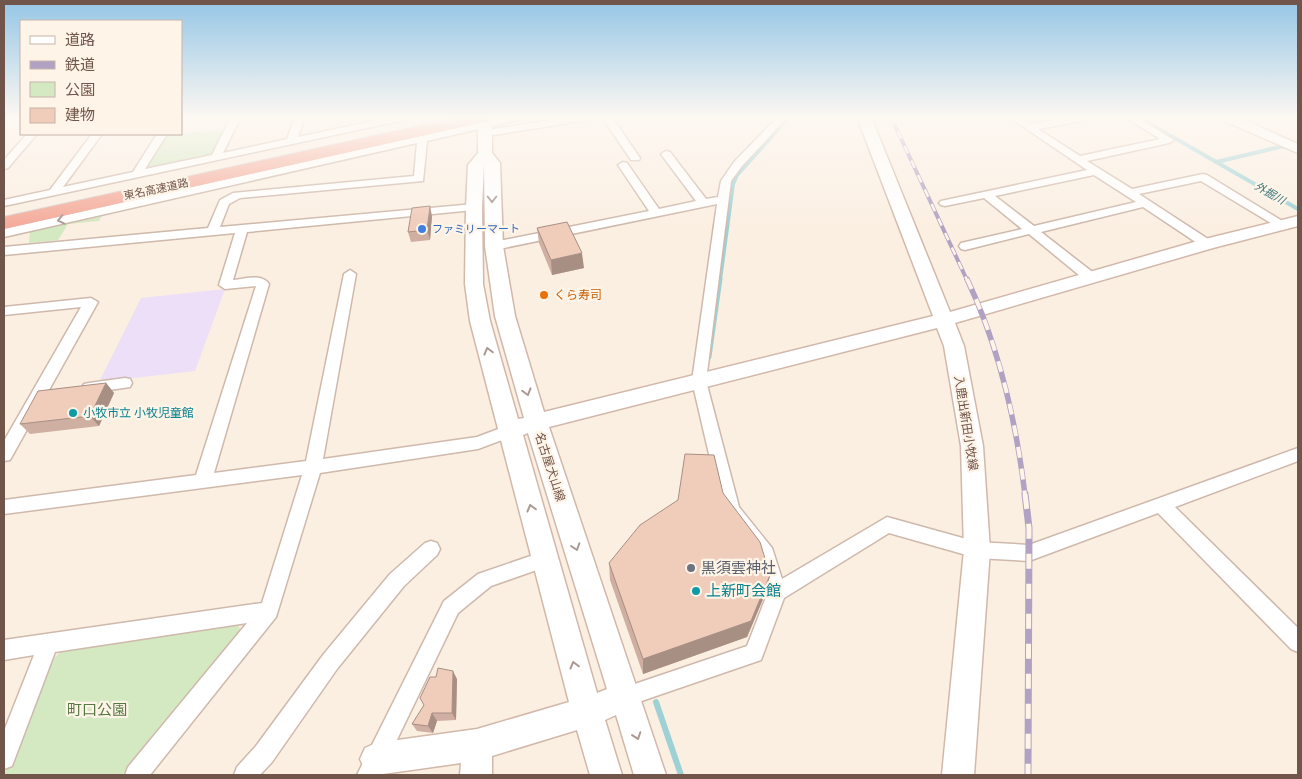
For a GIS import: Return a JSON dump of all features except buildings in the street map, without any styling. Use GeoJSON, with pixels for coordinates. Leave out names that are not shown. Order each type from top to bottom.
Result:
{"type":"FeatureCollection","features":[{"type":"Feature","properties":{"kind":"highway","name":"東名高速道路"},"geometry":{"type":"LineString","coordinates":[[4,210],[267,153]]}},
{"type":"Feature","properties":{"kind":"highway","name":"東名高速道路"},"geometry":{"type":"LineString","coordinates":[[4,223],[360,153]]}},
{"type":"Feature","properties":{"kind":"main road"},"geometry":{"type":"LineString","coordinates":[[479,153],[476,165],[474,207],[474,284],[480,321],[586,712],[606,775]]}},
{"type":"Feature","properties":{"kind":"main road","name":"名古屋犬山線"},"geometry":{"type":"LineString","coordinates":[[490,153],[492,163],[494,246],[505,316],[536,422],[650,775]]}},
{"type":"Feature","properties":{"kind":"main road","name":"入鹿出新田小牧線"},"geometry":{"type":"LineString","coordinates":[[878,153],[954,346],[972,446],[977,550],[958,775]]}},
{"type":"Feature","properties":{"kind":"main road"},"geometry":{"type":"LineString","coordinates":[[510,431],[536,422],[943,320],[1207,244],[1291,223]]}},
{"type":"Feature","properties":{"kind":"main road"},"geometry":{"type":"LineString","coordinates":[[372,767],[477,760],[624,697]]}},
{"type":"Feature","properties":{"kind":"street"},"geometry":{"type":"LineString","coordinates":[[4,166],[15,153]]}},
{"type":"Feature","properties":{"kind":"street"},"geometry":{"type":"LineString","coordinates":[[54,192],[83,153]]}},
{"type":"Feature","properties":{"kind":"street"},"geometry":{"type":"LineString","coordinates":[[137,174],[150,153]]}},
{"type":"Feature","properties":{"kind":"street"},"geometry":{"type":"LineString","coordinates":[[216,157],[218,153]]}},
{"type":"Feature","properties":{"kind":"street"},"geometry":{"type":"LineString","coordinates":[[4,203],[233,153]]}},
{"type":"Feature","properties":{"kind":"street"},"geometry":{"type":"LineString","coordinates":[[4,233],[354,153]]}},
{"type":"Feature","properties":{"kind":"street"},"geometry":{"type":"LineString","coordinates":[[212,230],[224,202],[237,195],[419,180],[421,153]]}},
{"type":"Feature","properties":{"kind":"street"},"geometry":{"type":"LineString","coordinates":[[632,153],[635,158]]}},
{"type":"Feature","properties":{"kind":"street"},"geometry":{"type":"LineString","coordinates":[[624,697],[754,653],[777,592],[766,554],[731,510],[699,381],[726,181],[748,153]]}},
{"type":"Feature","properties":{"kind":"street"},"geometry":{"type":"LineString","coordinates":[[1070,153],[1207,244]]}},
{"type":"Feature","properties":{"kind":"street"},"geometry":{"type":"LineString","coordinates":[[1080,160],[1110,153]]}},
{"type":"Feature","properties":{"kind":"street"},"geometry":{"type":"LineString","coordinates":[[666,154],[703,203]]}},
{"type":"Feature","properties":{"kind":"street"},"geometry":{"type":"LineString","coordinates":[[623,164],[656,213]]}},
{"type":"Feature","properties":{"kind":"street"},"geometry":{"type":"LineString","coordinates":[[945,203],[1096,170]]}},
{"type":"Feature","properties":{"kind":"street"},"geometry":{"type":"LineString","coordinates":[[1131,193],[1203,177],[1291,223]]}},
{"type":"Feature","properties":{"kind":"street"},"geometry":{"type":"LineString","coordinates":[[986,194],[1090,278]]}},
{"type":"Feature","properties":{"kind":"street"},"geometry":{"type":"LineString","coordinates":[[494,246],[724,199]]}},
{"type":"Feature","properties":{"kind":"street"},"geometry":{"type":"LineString","coordinates":[[965,246],[1146,203]]}},
{"type":"Feature","properties":{"kind":"street"},"geometry":{"type":"LineString","coordinates":[[4,251],[212,230],[474,207]]}},
{"type":"Feature","properties":{"kind":"street"},"geometry":{"type":"LineString","coordinates":[[203,481],[263,284],[260,281],[225,285],[242,228]]}},
{"type":"Feature","properties":{"kind":"street"},"geometry":{"type":"LineString","coordinates":[[136,775],[269,611],[313,467],[350,274]]}},
{"type":"Feature","properties":{"kind":"street"},"geometry":{"type":"LineString","coordinates":[[4,311],[91,302],[4,455]]}},
{"type":"Feature","properties":{"kind":"street"},"geometry":{"type":"LineString","coordinates":[[77,389],[125,384]]}},
{"type":"Feature","properties":{"kind":"street"},"geometry":{"type":"LineString","coordinates":[[38,394],[58,392]]}},
{"type":"Feature","properties":{"kind":"street"},"geometry":{"type":"LineString","coordinates":[[4,507],[313,467],[478,443],[510,431]]}},
{"type":"Feature","properties":{"kind":"street"},"geometry":{"type":"LineString","coordinates":[[777,592],[887,525],[977,550],[1029,554],[1298,454]]}},
{"type":"Feature","properties":{"kind":"street"},"geometry":{"type":"LineString","coordinates":[[1161,504],[1298,642]]}},
{"type":"Feature","properties":{"kind":"street"},"geometry":{"type":"LineString","coordinates":[[246,775],[264,754],[330,662],[397,580],[431,549]]}},
{"type":"Feature","properties":{"kind":"street"},"geometry":{"type":"LineString","coordinates":[[372,767],[451,607],[484,580],[545,559]]}},
{"type":"Feature","properties":{"kind":"street"},"geometry":{"type":"LineString","coordinates":[[4,650],[269,611]]}},
{"type":"Feature","properties":{"kind":"street"},"geometry":{"type":"LineString","coordinates":[[4,758],[49,643]]}},
{"type":"Feature","properties":{"kind":"shaded area"},"geometry":{"type":"Polygon","coordinates":[[[225,289],[195,371],[99,382],[141,298],[225,289]]]}},
{"type":"Feature","properties":{"kind":"green space"},"geometry":{"type":"Polygon","coordinates":[[[154,153],[213,153],[213,154],[145,169],[154,153]]]}},
{"type":"Feature","properties":{"kind":"green space"},"geometry":{"type":"Polygon","coordinates":[[[104,212],[99,221],[68,224],[58,240],[29,243],[30,230],[104,212]]]}},
{"type":"Feature","properties":{"kind":"green space","name":"町口公園"},"geometry":{"type":"Polygon","coordinates":[[[238,625],[242,633],[122,775],[4,775],[50,661],[61,652],[238,625]]]}},
{"type":"Feature","properties":{"kind":"waterway"},"geometry":{"type":"LineString","coordinates":[[720,280],[733,184],[737,175],[756,153]]}},
{"type":"Feature","properties":{"kind":"waterway","name":"外掘川"},"geometry":{"type":"LineString","coordinates":[[1201,153],[1216,162]]}},
{"type":"Feature","properties":{"kind":"waterway"},"geometry":{"type":"LineString","coordinates":[[1216,162],[1253,153]]}},
{"type":"Feature","properties":{"kind":"waterway","name":"外掘川"},"geometry":{"type":"LineString","coordinates":[[1216,162],[1298,209]]}},
{"type":"Feature","properties":{"kind":"waterway"},"geometry":{"type":"LineString","coordinates":[[709,357],[720,279]]}},
{"type":"Feature","properties":{"kind":"waterway"},"geometry":{"type":"LineString","coordinates":[[656,702],[681,775]]}},
{"type":"Feature","properties":{"kind":"railway"},"geometry":{"type":"LineString","coordinates":[[908,153],[967,280]]}},
{"type":"Feature","properties":{"kind":"railway"},"geometry":{"type":"LineString","coordinates":[[967,279],[988,331],[1005,384],[1017,439],[1025,495]]}},
{"type":"Feature","properties":{"kind":"railway"},"geometry":{"type":"LineString","coordinates":[[1025,494],[1029,528],[1028,775]]}},
{"type":"Feature","properties":{"kind":"place","name":"ファミリーマート"},"geometry":{"type":"Point","coordinates":[422,229]}},
{"type":"Feature","properties":{"kind":"place","name":"くら寿司"},"geometry":{"type":"Point","coordinates":[544,295]}},
{"type":"Feature","properties":{"kind":"place","name":"小牧市立 小牧児童館"},"geometry":{"type":"Point","coordinates":[73,413]}},
{"type":"Feature","properties":{"kind":"place","name":"黒須雲神社"},"geometry":{"type":"Point","coordinates":[691,568]}},
{"type":"Feature","properties":{"kind":"place","name":"上新町会館"},"geometry":{"type":"Point","coordinates":[696,591]}}]}
